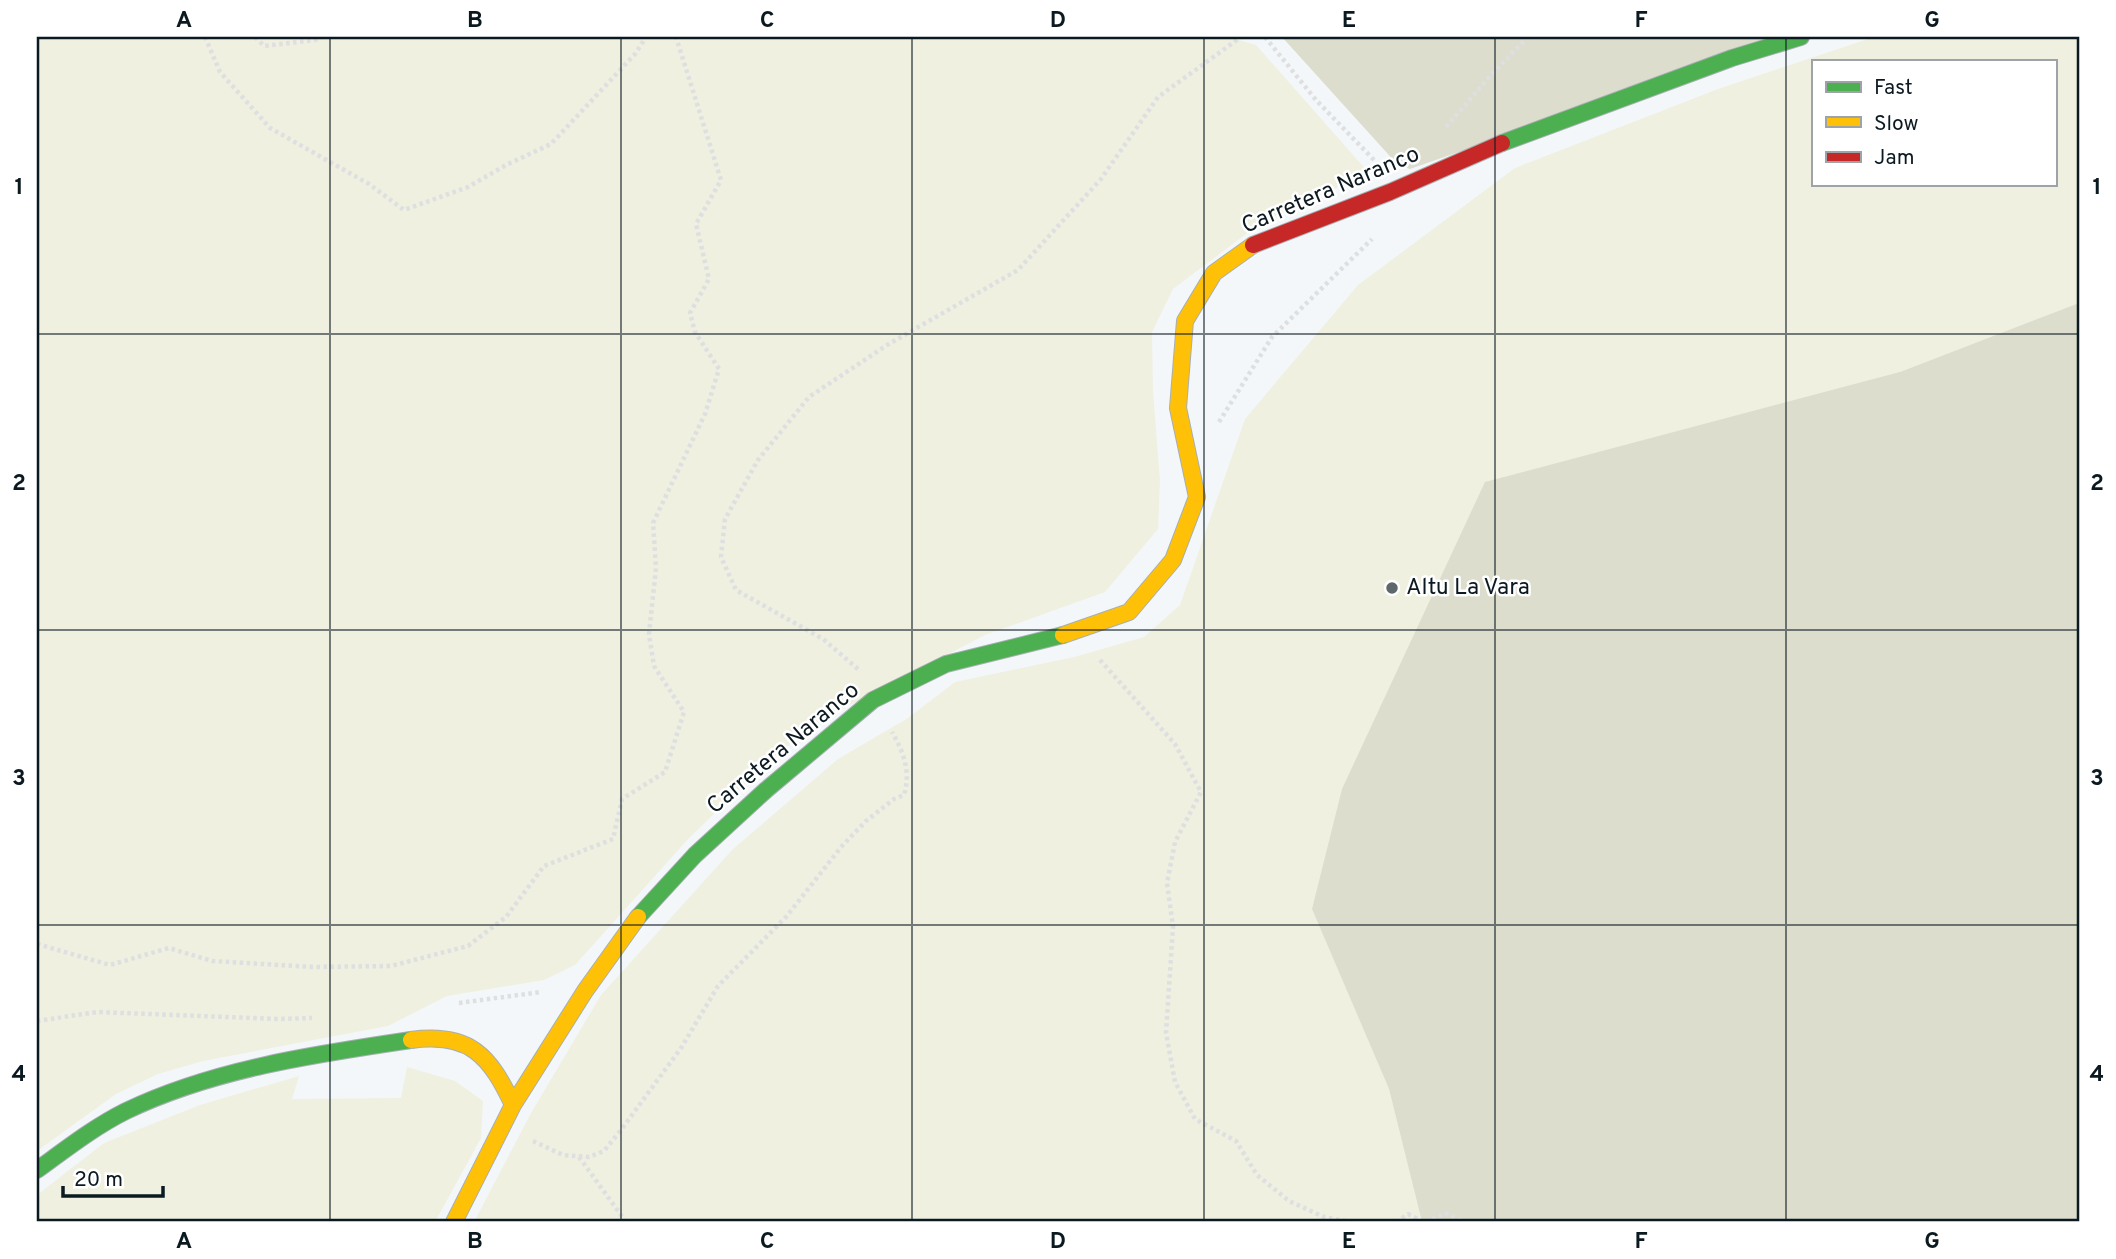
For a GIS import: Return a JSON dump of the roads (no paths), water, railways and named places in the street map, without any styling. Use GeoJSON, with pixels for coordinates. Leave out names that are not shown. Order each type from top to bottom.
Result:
{"type":"FeatureCollection","features":[{"type":"Feature","properties":{"kind":"street","name":"Carretera Naranco"},"geometry":{"type":"LineString","coordinates":[[454,1222],[501,1126],[585,991],[629,926],[695,855],[766,790],[873,700],[946,664],[1073,632],[1129,612],[1172,560],[1197,497],[1178,408],[1185,321],[1214,273],[1259,241],[1391,192],[1526,133],[1732,58],[1801,37]]}},
{"type":"Feature","properties":{"kind":"street"},"geometry":{"type":"LineString","coordinates":[[37,1170],[112,1120],[169,1094],[203,1083],[322,1055],[433,1037],[462,1042],[487,1059],[513,1105]]}},
{"type":"Feature","properties":{"kind":"place","name":"Altu La Vara"},"geometry":{"type":"Point","coordinates":[1392,588]}}]}
